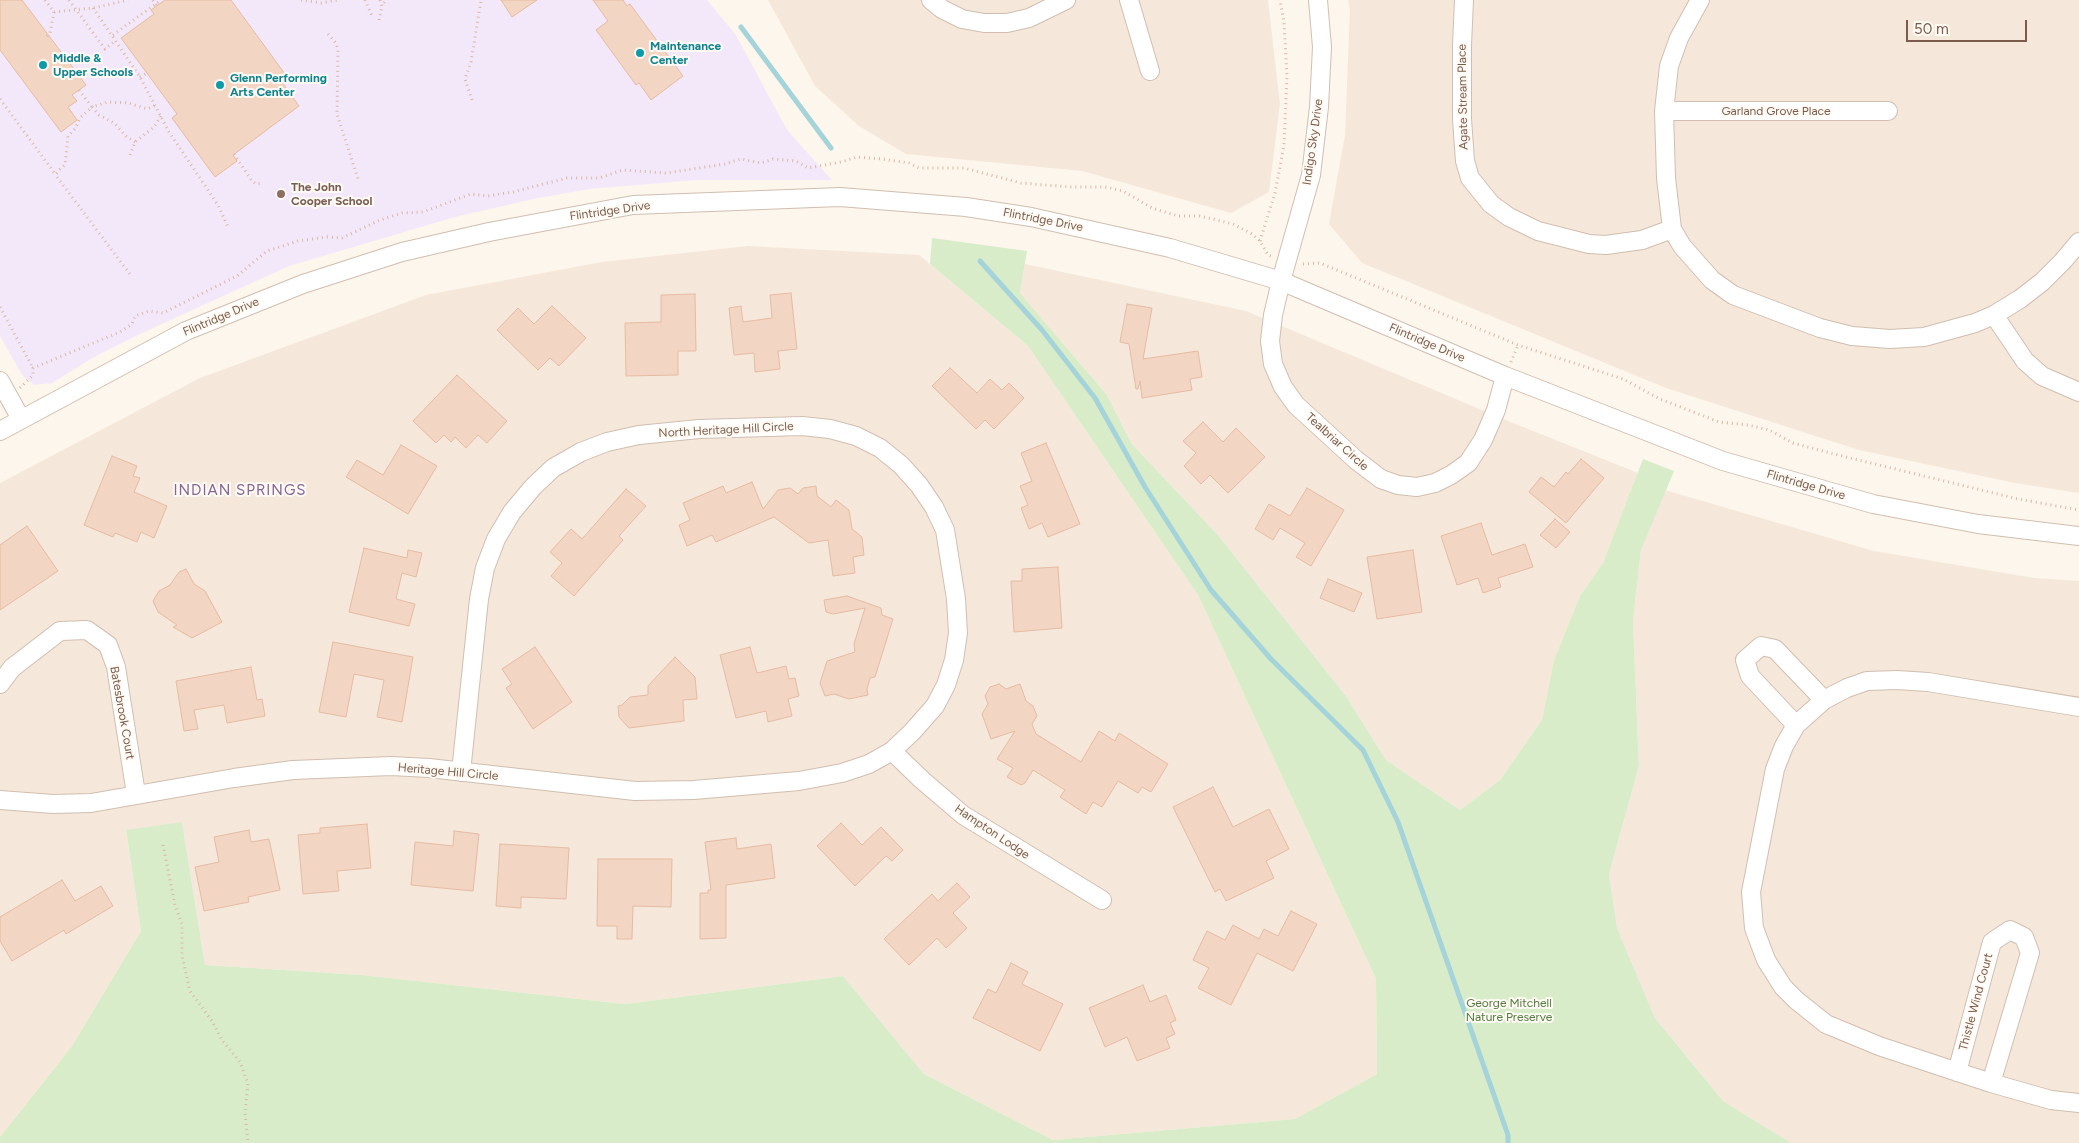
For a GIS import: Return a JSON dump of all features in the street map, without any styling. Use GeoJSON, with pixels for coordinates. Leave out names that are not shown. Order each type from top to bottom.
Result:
{"type":"FeatureCollection","features":[{"type":"Feature","properties":{"kind":"street"},"geometry":{"type":"LineString","coordinates":[[931,0],[942,9],[962,19],[984,23],[1007,24],[1029,18],[1066,0]]}},
{"type":"Feature","properties":{"kind":"street"},"geometry":{"type":"LineString","coordinates":[[1129,0],[1150,71]]}},
{"type":"Feature","properties":{"kind":"street","name":"Indigo Sky Drive"},"geometry":{"type":"LineString","coordinates":[[1281,281],[1313,165],[1320,107],[1322,47],[1318,0]]}},
{"type":"Feature","properties":{"kind":"street","name":"Agate Stream Place"},"geometry":{"type":"LineString","coordinates":[[1464,0],[1462,119],[1465,161],[1470,178],[1491,204],[1509,217],[1538,231],[1589,244],[1606,245],[1642,240],[1672,229]]}},
{"type":"Feature","properties":{"kind":"street"},"geometry":{"type":"LineString","coordinates":[[1700,0],[1679,38],[1669,66],[1664,111],[1666,178],[1672,229],[1682,246],[1696,263],[1712,280],[1733,295],[1820,328],[1852,336],[1880,338],[1924,337],[1954,330],[1994,315],[2020,299],[2042,282],[2079,242]]}},
{"type":"Feature","properties":{"kind":"street","name":"Garland Grove Place"},"geometry":{"type":"LineString","coordinates":[[1664,111],[1888,111]]}},
{"type":"Feature","properties":{"kind":"street","name":"Flintridge Drive"},"geometry":{"type":"LineString","coordinates":[[0,431],[186,331],[312,281],[402,252],[489,232],[633,205],[840,197],[966,207],[1031,216],[1170,248],[1281,281],[1505,376],[1723,461],[1873,504],[1978,524],[2079,536]]}},
{"type":"Feature","properties":{"kind":"street","name":"Tealbriar Circle"},"geometry":{"type":"LineString","coordinates":[[1281,281],[1270,341],[1273,364],[1283,387],[1296,405],[1356,460],[1381,479],[1398,485],[1418,487],[1435,483],[1468,463],[1486,433],[1496,410],[1505,376]]}},
{"type":"Feature","properties":{"kind":"street"},"geometry":{"type":"LineString","coordinates":[[1994,315],[2025,361],[2042,376],[2079,392]]}},
{"type":"Feature","properties":{"kind":"street"},"geometry":{"type":"LineString","coordinates":[[4,388],[21,419]]}},
{"type":"Feature","properties":{"kind":"street","name":"North Heritage Hill Circle"},"geometry":{"type":"LineString","coordinates":[[461,772],[479,599],[486,568],[496,539],[512,512],[533,487],[553,468],[581,452],[607,442],[639,435],[699,429],[802,426],[830,429],[856,436],[880,448],[901,465],[934,506],[945,530],[956,599],[958,633],[955,651],[946,685],[935,706],[892,751]]}},
{"type":"Feature","properties":{"kind":"street","name":"Batesbrook Court"},"geometry":{"type":"LineString","coordinates":[[0,684],[12,668],[60,631],[87,630],[108,645],[116,667],[136,794]]}},
{"type":"Feature","properties":{"kind":"street"},"geometry":{"type":"LineString","coordinates":[[1796,725],[1750,676],[1745,660],[1761,646],[1775,649],[1824,700]]}},
{"type":"Feature","properties":{"kind":"street"},"geometry":{"type":"LineString","coordinates":[[2079,707],[1928,682],[1897,680],[1866,681],[1824,700],[1796,725],[1784,746],[1775,769],[1751,892],[1754,928],[1766,960],[1783,987],[1826,1024],[1879,1046],[1991,1083],[2051,1100],[2079,1103]]}},
{"type":"Feature","properties":{"kind":"street","name":"Heritage Hill Circle"},"geometry":{"type":"LineString","coordinates":[[0,800],[53,804],[91,803],[136,794],[293,770],[391,766],[635,791],[694,790],[800,780],[842,773],[869,764],[892,751]]}},
{"type":"Feature","properties":{"kind":"street","name":"Hampton Lodge"},"geometry":{"type":"LineString","coordinates":[[892,751],[963,815],[1102,900]]}},
{"type":"Feature","properties":{"kind":"street","name":"Thistle Wind Court"},"geometry":{"type":"LineString","coordinates":[[1957,1072],[1992,942],[2010,930],[2024,937],[2030,953],[1991,1083]]}},
{"type":"Feature","properties":{"kind":"path"},"geometry":{"type":"LineString","coordinates":[[45,0],[54,12],[50,33],[45,39]]}},
{"type":"Feature","properties":{"kind":"path"},"geometry":{"type":"LineString","coordinates":[[69,0],[105,49],[116,40]]}},
{"type":"Feature","properties":{"kind":"path"},"geometry":{"type":"LineString","coordinates":[[54,12],[94,8],[128,0]]}},
{"type":"Feature","properties":{"kind":"path"},"geometry":{"type":"LineString","coordinates":[[113,35],[161,0]]}},
{"type":"Feature","properties":{"kind":"path"},"geometry":{"type":"LineString","coordinates":[[301,0],[321,3],[339,0]]}},
{"type":"Feature","properties":{"kind":"path"},"geometry":{"type":"LineString","coordinates":[[365,0],[373,18]]}},
{"type":"Feature","properties":{"kind":"path"},"geometry":{"type":"LineString","coordinates":[[380,0],[382,6]]}},
{"type":"Feature","properties":{"kind":"path"},"geometry":{"type":"LineString","coordinates":[[379,20],[382,6],[386,0]]}},
{"type":"Feature","properties":{"kind":"path"},"geometry":{"type":"LineString","coordinates":[[472,100],[465,79],[470,62],[481,0]]}},
{"type":"Feature","properties":{"kind":"path"},"geometry":{"type":"LineString","coordinates":[[1260,241],[1275,193],[1284,145],[1287,76],[1284,22],[1280,0]]}},
{"type":"Feature","properties":{"kind":"path"},"geometry":{"type":"LineString","coordinates":[[94,8],[140,77],[169,132],[218,205],[228,227]]}},
{"type":"Feature","properties":{"kind":"path"},"geometry":{"type":"LineString","coordinates":[[328,34],[336,43],[338,50],[336,114],[360,182]]}},
{"type":"Feature","properties":{"kind":"path"},"geometry":{"type":"LineString","coordinates":[[140,77],[147,73]]}},
{"type":"Feature","properties":{"kind":"path"},"geometry":{"type":"LineString","coordinates":[[79,90],[99,115],[114,124],[135,142]]}},
{"type":"Feature","properties":{"kind":"path"},"geometry":{"type":"LineString","coordinates":[[0,99],[132,277]]}},
{"type":"Feature","properties":{"kind":"path"},"geometry":{"type":"LineString","coordinates":[[57,177],[56,174],[65,165],[68,136],[75,129],[80,118],[92,107],[108,102],[129,103],[147,109],[156,106]]}},
{"type":"Feature","properties":{"kind":"path"},"geometry":{"type":"LineString","coordinates":[[130,155],[135,142],[150,131],[162,116]]}},
{"type":"Feature","properties":{"kind":"path"},"geometry":{"type":"LineString","coordinates":[[234,154],[252,181],[256,184],[263,183]]}},
{"type":"Feature","properties":{"kind":"path"},"geometry":{"type":"LineString","coordinates":[[33,368],[120,332],[132,324],[135,316],[149,311],[163,313],[237,276],[267,251],[298,240],[327,237],[342,238],[380,220],[402,213],[423,212],[471,194],[488,196],[513,192],[567,178],[599,178],[624,170],[666,173],[725,164],[741,159],[760,163],[773,158],[796,161],[808,168],[857,158],[909,163],[919,168],[964,168],[1021,183],[1071,187],[1104,187],[1123,191],[1160,211],[1178,216],[1200,216],[1233,224],[1252,234],[1260,241],[1268,255],[1296,264],[1320,263],[1518,345],[1623,379],[1660,399],[1719,422],[1748,424],[1769,430],[1793,443],[1834,454],[2009,497],[2079,510]]}},
{"type":"Feature","properties":{"kind":"path"},"geometry":{"type":"LineString","coordinates":[[0,307],[33,368],[33,375],[24,386],[4,388]]}},
{"type":"Feature","properties":{"kind":"path"},"geometry":{"type":"LineString","coordinates":[[163,845],[175,904],[182,924],[182,956],[190,991],[212,1021],[222,1040],[240,1062],[248,1084],[245,1113],[248,1143]]}},
{"type":"Feature","properties":{"kind":"shaded area","name":"The John Cooper School"},"geometry":{"type":"Polygon","coordinates":[[[0,0],[707,0],[736,35],[787,130],[832,180],[697,180],[589,189],[533,199],[455,217],[289,266],[142,333],[94,357],[52,383],[34,385],[22,375],[0,336],[0,0]]]}},
{"type":"Feature","properties":{"kind":"shaded area"},"geometry":{"type":"Polygon","coordinates":[[[768,0],[1268,0],[1280,104],[1269,192],[1231,213],[1082,171],[906,154],[859,126],[815,86],[768,0]]]}},
{"type":"Feature","properties":{"kind":"shaded area"},"geometry":{"type":"Polygon","coordinates":[[[1348,0],[2079,0],[2079,493],[2015,483],[1859,450],[1666,388],[1362,263],[1329,224],[1345,135],[1350,8],[1348,0]]]}},
{"type":"Feature","properties":{"kind":"shaded area"},"geometry":{"type":"Polygon","coordinates":[[[748,246],[919,255],[1028,346],[1198,595],[1376,979],[1377,1074],[1295,1119],[1053,1140],[924,1074],[843,976],[625,1004],[362,975],[205,965],[182,822],[126,831],[141,931],[72,1046],[0,1137],[0,483],[200,378],[426,295],[602,262],[748,246]]]}},
{"type":"Feature","properties":{"kind":"shaded area"},"geometry":{"type":"Polygon","coordinates":[[[1025,264],[1246,311],[1513,423],[1638,473],[1603,563],[1580,596],[1554,660],[1542,720],[1500,780],[1460,810],[1386,760],[1346,696],[1217,534],[1131,443],[1107,395],[1020,293],[1025,264]]]}},
{"type":"Feature","properties":{"kind":"shaded area"},"geometry":{"type":"Polygon","coordinates":[[[1665,490],[1874,551],[2034,578],[2079,581],[2079,1143],[1791,1143],[1723,1101],[1655,1018],[1617,928],[1609,874],[1639,766],[1633,621],[1641,550],[1665,490]]]}},
{"type":"Feature","properties":{"kind":"green space","name":"George Mitchell Nature Preserve"},"geometry":{"type":"Polygon","coordinates":[[[932,238],[1027,251],[1020,293],[1107,395],[1131,443],[1217,534],[1346,696],[1386,760],[1460,810],[1500,780],[1542,720],[1554,660],[1580,596],[1603,563],[1643,459],[1674,471],[1641,550],[1633,621],[1639,766],[1609,874],[1617,928],[1655,1018],[1723,1101],[1791,1143],[0,1143],[0,1137],[72,1046],[141,931],[126,830],[182,822],[205,965],[362,975],[625,1004],[843,976],[924,1074],[1053,1140],[1295,1119],[1377,1074],[1376,979],[1198,595],[1028,346],[930,264],[932,238]]]}},
{"type":"Feature","properties":{"kind":"building","name":"Middle & Upper Schools"},"geometry":{"type":"Polygon","coordinates":[[[0,0],[22,0],[86,85],[72,95],[77,101],[68,107],[77,120],[61,132],[0,50],[0,0]]]}},
{"type":"Feature","properties":{"kind":"building","name":"Glenn Performing Arts Center"},"geometry":{"type":"Polygon","coordinates":[[[165,0],[231,0],[285,74],[279,78],[299,106],[233,155],[237,161],[215,177],[172,118],[177,114],[121,38],[154,14],[151,10],[165,0]]]}},
{"type":"Feature","properties":{"kind":"building"},"geometry":{"type":"Polygon","coordinates":[[[501,0],[537,0],[512,17],[501,0]]]}},
{"type":"Feature","properties":{"kind":"building","name":"Maintenance Center"},"geometry":{"type":"Polygon","coordinates":[[[593,0],[623,0],[627,6],[630,4],[683,76],[651,100],[639,83],[636,85],[596,30],[608,21],[593,0]]]}},
{"type":"Feature","properties":{"kind":"building"},"geometry":{"type":"Polygon","coordinates":[[[791,293],[797,349],[778,351],[780,369],[755,372],[754,353],[734,355],[729,308],[741,306],[743,322],[772,318],[770,295],[791,293]]]}},
{"type":"Feature","properties":{"kind":"building"},"geometry":{"type":"Polygon","coordinates":[[[695,294],[696,351],[678,351],[678,375],[626,376],[625,323],[661,322],[661,295],[695,294]]]}},
{"type":"Feature","properties":{"kind":"building"},"geometry":{"type":"Polygon","coordinates":[[[1127,304],[1152,308],[1143,359],[1198,351],[1202,377],[1190,379],[1192,390],[1142,398],[1140,381],[1138,389],[1136,389],[1129,344],[1120,342],[1127,304]]]}},
{"type":"Feature","properties":{"kind":"building"},"geometry":{"type":"Polygon","coordinates":[[[552,306],[586,338],[559,366],[550,358],[538,370],[497,330],[518,308],[534,324],[552,306]]]}},
{"type":"Feature","properties":{"kind":"building"},"geometry":{"type":"Polygon","coordinates":[[[950,368],[977,393],[990,379],[1002,390],[1009,383],[1024,398],[994,429],[985,420],[976,429],[932,386],[950,368]]]}},
{"type":"Feature","properties":{"kind":"building"},"geometry":{"type":"Polygon","coordinates":[[[457,375],[507,421],[487,443],[478,435],[466,448],[455,437],[451,442],[444,435],[436,443],[413,421],[457,375]]]}},
{"type":"Feature","properties":{"kind":"building"},"geometry":{"type":"Polygon","coordinates":[[[1203,422],[1223,442],[1236,428],[1265,457],[1228,493],[1210,475],[1201,484],[1184,466],[1196,453],[1183,441],[1203,422]]]}},
{"type":"Feature","properties":{"kind":"building"},"geometry":{"type":"Polygon","coordinates":[[[1046,443],[1080,524],[1048,537],[1042,523],[1029,529],[1021,508],[1028,505],[1020,486],[1032,481],[1021,453],[1046,443]]]}},
{"type":"Feature","properties":{"kind":"building"},"geometry":{"type":"Polygon","coordinates":[[[401,445],[437,466],[408,514],[346,477],[357,460],[383,475],[401,445]]]}},
{"type":"Feature","properties":{"kind":"building"},"geometry":{"type":"Polygon","coordinates":[[[112,456],[137,466],[133,476],[140,478],[134,492],[167,506],[154,538],[141,532],[137,542],[115,533],[113,537],[84,525],[112,456]]]}},
{"type":"Feature","properties":{"kind":"building"},"geometry":{"type":"Polygon","coordinates":[[[1581,459],[1604,478],[1566,523],[1529,492],[1541,477],[1554,487],[1566,472],[1568,474],[1581,459]]]}},
{"type":"Feature","properties":{"kind":"building"},"geometry":{"type":"Polygon","coordinates":[[[752,482],[763,509],[778,490],[790,488],[798,494],[803,488],[816,486],[817,496],[831,507],[836,500],[849,510],[852,529],[862,537],[864,555],[853,557],[855,573],[833,576],[828,540],[809,543],[774,517],[716,542],[712,535],[687,546],[679,525],[690,520],[683,503],[723,486],[726,493],[752,482]]]}},
{"type":"Feature","properties":{"kind":"building"},"geometry":{"type":"Polygon","coordinates":[[[1307,488],[1344,510],[1311,566],[1296,557],[1305,543],[1280,528],[1273,540],[1255,529],[1269,504],[1290,516],[1307,488]]]}},
{"type":"Feature","properties":{"kind":"building"},"geometry":{"type":"Polygon","coordinates":[[[626,489],[646,506],[619,536],[623,540],[574,596],[551,576],[562,563],[550,552],[571,529],[582,539],[626,489]]]}},
{"type":"Feature","properties":{"kind":"building"},"geometry":{"type":"Polygon","coordinates":[[[1555,519],[1570,532],[1556,548],[1540,535],[1555,519]]]}},
{"type":"Feature","properties":{"kind":"building"},"geometry":{"type":"Polygon","coordinates":[[[1481,523],[1492,555],[1525,544],[1533,567],[1498,578],[1501,587],[1483,593],[1478,578],[1457,585],[1441,536],[1481,523]]]}},
{"type":"Feature","properties":{"kind":"building"},"geometry":{"type":"Polygon","coordinates":[[[27,526],[58,571],[0,610],[0,545],[27,526]]]}},
{"type":"Feature","properties":{"kind":"building"},"geometry":{"type":"Polygon","coordinates":[[[364,548],[407,558],[408,550],[422,553],[416,577],[402,573],[396,599],[415,604],[409,626],[349,612],[364,548]]]}},
{"type":"Feature","properties":{"kind":"building"},"geometry":{"type":"Polygon","coordinates":[[[1413,550],[1422,612],[1377,619],[1367,557],[1413,550]]]}},
{"type":"Feature","properties":{"kind":"building"},"geometry":{"type":"Polygon","coordinates":[[[1058,567],[1062,628],[1014,632],[1011,581],[1022,581],[1022,569],[1058,567]]]}},
{"type":"Feature","properties":{"kind":"building"},"geometry":{"type":"Polygon","coordinates":[[[186,569],[194,584],[205,591],[222,622],[192,638],[173,627],[177,625],[158,612],[153,601],[159,591],[170,585],[179,572],[186,569]]]}},
{"type":"Feature","properties":{"kind":"building"},"geometry":{"type":"Polygon","coordinates":[[[1328,579],[1362,593],[1354,612],[1320,598],[1328,579]]]}},
{"type":"Feature","properties":{"kind":"building"},"geometry":{"type":"Polygon","coordinates":[[[847,596],[881,608],[882,615],[893,619],[875,677],[870,678],[867,689],[868,695],[849,699],[834,694],[825,696],[820,683],[827,661],[855,652],[854,644],[865,608],[833,614],[826,612],[824,600],[847,596]]]}},
{"type":"Feature","properties":{"kind":"building"},"geometry":{"type":"Polygon","coordinates":[[[333,642],[413,657],[402,722],[377,717],[384,680],[354,674],[346,717],[319,712],[333,642]]]}},
{"type":"Feature","properties":{"kind":"building"},"geometry":{"type":"Polygon","coordinates":[[[535,647],[572,702],[533,729],[506,688],[512,684],[502,669],[535,647]]]}},
{"type":"Feature","properties":{"kind":"building"},"geometry":{"type":"Polygon","coordinates":[[[750,647],[757,673],[786,666],[789,679],[795,678],[799,696],[788,699],[792,716],[768,722],[766,711],[736,718],[720,655],[750,647]]]}},
{"type":"Feature","properties":{"kind":"building"},"geometry":{"type":"Polygon","coordinates":[[[675,657],[695,677],[697,699],[683,700],[684,721],[629,728],[619,717],[618,706],[622,705],[630,697],[648,695],[648,686],[675,657]]]}},
{"type":"Feature","properties":{"kind":"building"},"geometry":{"type":"Polygon","coordinates":[[[251,667],[257,700],[262,699],[265,716],[227,723],[224,705],[194,710],[198,729],[184,731],[176,681],[251,667]]]}},
{"type":"Feature","properties":{"kind":"building"},"geometry":{"type":"Polygon","coordinates":[[[999,684],[1006,689],[1020,684],[1026,701],[1033,706],[1037,716],[1032,724],[1036,734],[1081,762],[1099,731],[1115,741],[1119,733],[1168,764],[1151,792],[1142,787],[1138,793],[1118,781],[1102,807],[1093,802],[1086,814],[1060,797],[1065,790],[1033,770],[1025,783],[1021,785],[1007,777],[1013,768],[997,759],[1015,731],[991,739],[982,714],[988,704],[985,696],[990,687],[999,684]]]}},
{"type":"Feature","properties":{"kind":"building"},"geometry":{"type":"Polygon","coordinates":[[[1213,787],[1233,827],[1269,809],[1289,849],[1266,861],[1274,878],[1226,901],[1220,889],[1215,892],[1173,807],[1213,787]]]}},
{"type":"Feature","properties":{"kind":"building"},"geometry":{"type":"Polygon","coordinates":[[[841,823],[862,845],[881,827],[903,850],[892,861],[886,856],[855,886],[817,846],[841,823]]]}},
{"type":"Feature","properties":{"kind":"building"},"geometry":{"type":"Polygon","coordinates":[[[367,824],[371,868],[337,871],[339,891],[303,894],[298,835],[320,833],[320,828],[367,824]]]}},
{"type":"Feature","properties":{"kind":"building"},"geometry":{"type":"Polygon","coordinates":[[[249,830],[251,842],[269,839],[280,890],[248,897],[249,902],[204,911],[195,867],[219,862],[214,837],[249,830]]]}},
{"type":"Feature","properties":{"kind":"building"},"geometry":{"type":"Polygon","coordinates":[[[454,831],[479,834],[473,891],[411,885],[415,842],[453,846],[454,831]]]}},
{"type":"Feature","properties":{"kind":"building"},"geometry":{"type":"Polygon","coordinates":[[[736,838],[737,849],[771,844],[775,878],[726,885],[726,938],[700,939],[700,893],[708,893],[708,890],[711,890],[705,842],[736,838]]]}},
{"type":"Feature","properties":{"kind":"building"},"geometry":{"type":"Polygon","coordinates":[[[500,844],[569,848],[566,899],[521,897],[521,908],[496,906],[500,844]]]}},
{"type":"Feature","properties":{"kind":"building"},"geometry":{"type":"Polygon","coordinates":[[[598,859],[672,859],[671,907],[633,906],[632,939],[617,939],[617,926],[597,926],[598,859]]]}},
{"type":"Feature","properties":{"kind":"building"},"geometry":{"type":"Polygon","coordinates":[[[62,880],[75,901],[101,886],[113,906],[66,934],[64,930],[12,961],[0,941],[0,917],[62,880]]]}},
{"type":"Feature","properties":{"kind":"building"},"geometry":{"type":"Polygon","coordinates":[[[957,883],[970,897],[953,913],[967,928],[946,948],[937,938],[909,965],[884,939],[932,894],[938,901],[957,883]]]}},
{"type":"Feature","properties":{"kind":"building"},"geometry":{"type":"Polygon","coordinates":[[[1291,911],[1317,924],[1293,971],[1257,953],[1231,1005],[1198,988],[1209,968],[1193,960],[1207,931],[1225,940],[1233,925],[1259,939],[1264,929],[1278,936],[1291,911]]]}},
{"type":"Feature","properties":{"kind":"building"},"geometry":{"type":"Polygon","coordinates":[[[1011,963],[1028,972],[1022,984],[1063,1004],[1040,1051],[973,1018],[988,989],[996,993],[1011,963]]]}},
{"type":"Feature","properties":{"kind":"building"},"geometry":{"type":"Polygon","coordinates":[[[1143,985],[1150,1002],[1166,995],[1176,1020],[1170,1023],[1175,1034],[1166,1038],[1170,1048],[1137,1061],[1127,1037],[1105,1047],[1089,1008],[1143,985]]]}},
{"type":"Feature","properties":{"kind":"waterway"},"geometry":{"type":"LineString","coordinates":[[741,27],[831,148]]}},
{"type":"Feature","properties":{"kind":"waterway"},"geometry":{"type":"LineString","coordinates":[[980,261],[1042,330],[1095,398],[1145,487],[1211,590],[1271,659],[1363,750],[1398,822],[1508,1135],[1508,1143]]}},
{"type":"Feature","properties":{"kind":"place","name":"Maintenance Center"},"geometry":{"type":"Point","coordinates":[640,53]}},
{"type":"Feature","properties":{"kind":"place","name":"Middle & Upper Schools"},"geometry":{"type":"Point","coordinates":[43,65]}},
{"type":"Feature","properties":{"kind":"place","name":"Glenn Performing Arts Center"},"geometry":{"type":"Point","coordinates":[220,85]}},
{"type":"Feature","properties":{"kind":"place","name":"The John Cooper School"},"geometry":{"type":"Point","coordinates":[281,194]}},
{"type":"Feature","properties":{"kind":"district","name":"INDIAN SPRINGS"},"geometry":{"type":"Point","coordinates":[240,491]}}]}
